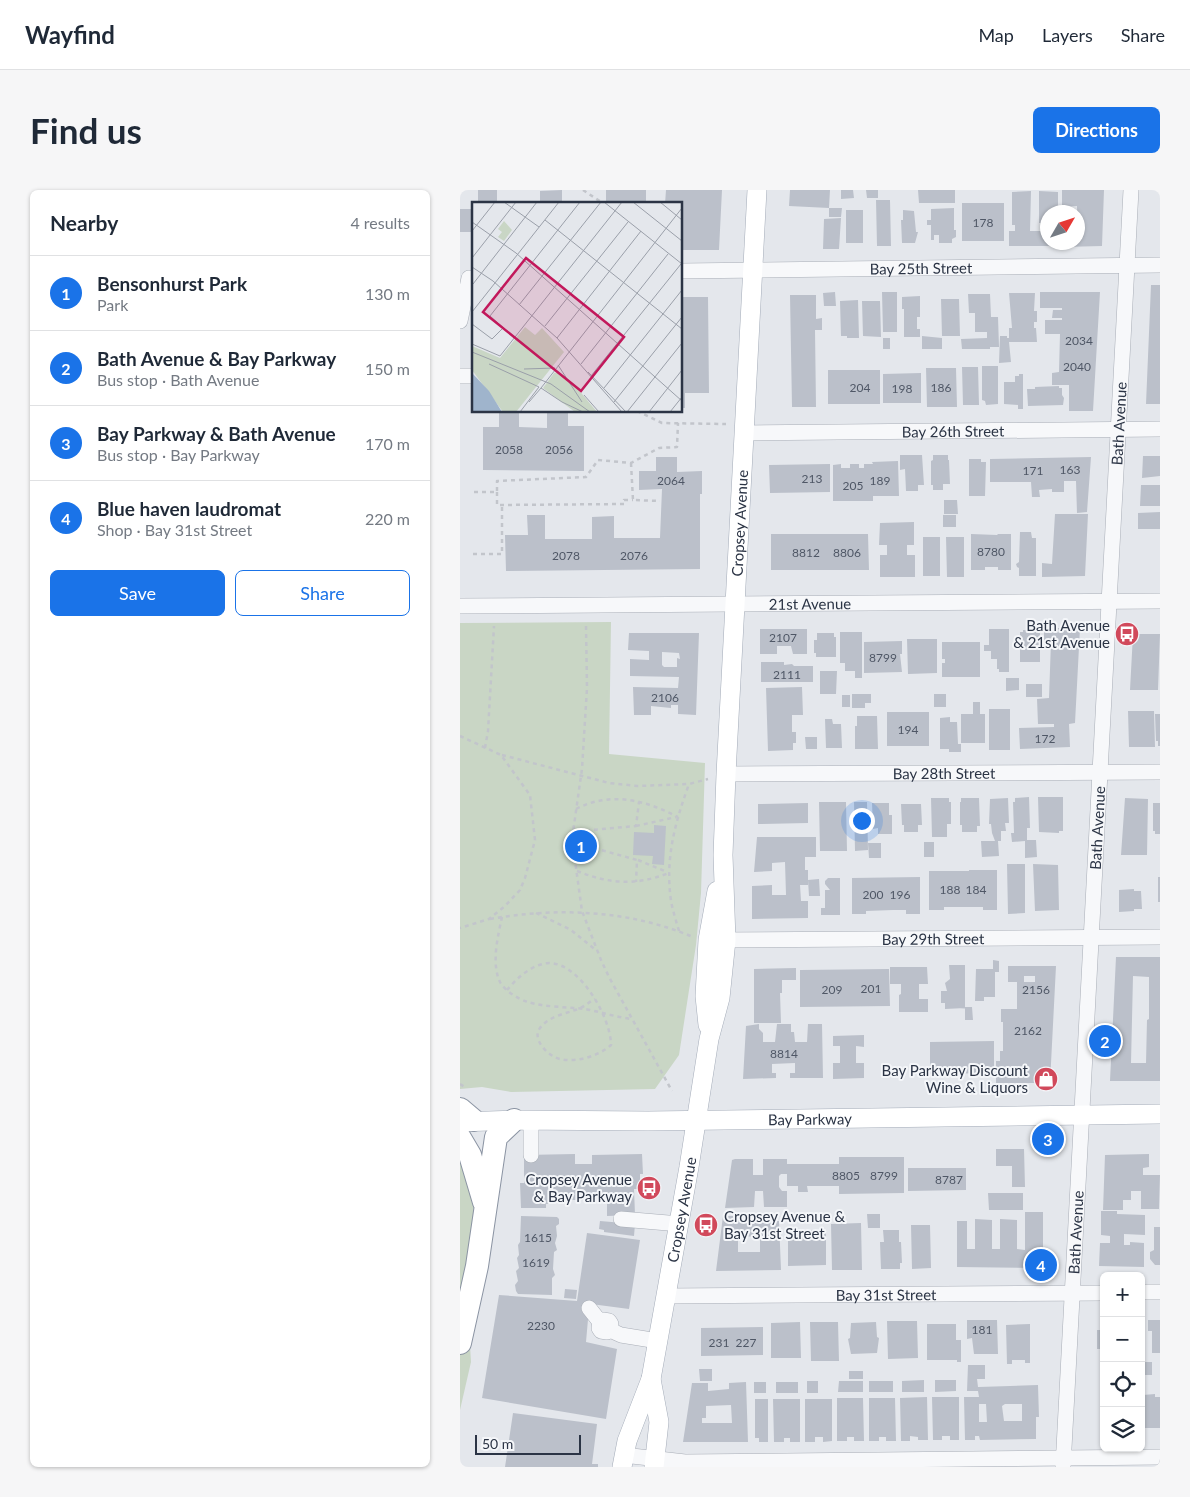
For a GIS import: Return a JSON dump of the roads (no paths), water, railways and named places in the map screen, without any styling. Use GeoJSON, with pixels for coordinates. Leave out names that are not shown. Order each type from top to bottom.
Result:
{"type":"FeatureCollection","features":[{"type":"Feature","properties":{"kind":"highway"},"geometry":{"type":"LineString","coordinates":[[460,1343],[477,1266],[496,1137],[522,1120]]}},
{"type":"Feature","properties":{"kind":"highway"},"geometry":{"type":"LineString","coordinates":[[460,1138],[470,1155],[486,1210]]}},
{"type":"Feature","properties":{"kind":"main road","name":"Cropsey Avenue"},"geometry":{"type":"LineString","coordinates":[[622,1461],[651,1379],[680,1224],[709,1039],[720,998],[710,939],[723,855],[756,190]]}},
{"type":"Feature","properties":{"kind":"main road","name":"Bay Parkway"},"geometry":{"type":"LineString","coordinates":[[464,1117],[522,1120],[697,1120],[1160,1114]]}},
{"type":"Feature","properties":{"kind":"main road","name":"Cropsey Avenue"},"geometry":{"type":"LineString","coordinates":[[651,1379],[660,1422],[654,1463]]}},
{"type":"Feature","properties":{"kind":"street","name":"Bath Avenue"},"geometry":{"type":"LineString","coordinates":[[1063,1462],[1131,190]]}},
{"type":"Feature","properties":{"kind":"street","name":"Bay 25th Street"},"geometry":{"type":"LineString","coordinates":[[682,271],[1160,265]]}},
{"type":"Feature","properties":{"kind":"street"},"geometry":{"type":"LineString","coordinates":[[460,322],[468,276]]}},
{"type":"Feature","properties":{"kind":"street","name":"Bay 26th Street"},"geometry":{"type":"LineString","coordinates":[[744,433],[1160,429]]}},
{"type":"Feature","properties":{"kind":"street","name":"21st Avenue"},"geometry":{"type":"LineString","coordinates":[[460,606],[1160,601]]}},
{"type":"Feature","properties":{"kind":"street","name":"Bay 28th Street"},"geometry":{"type":"LineString","coordinates":[[726,774],[1160,772]]}},
{"type":"Feature","properties":{"kind":"street","name":"Bay 29th Street"},"geometry":{"type":"LineString","coordinates":[[710,939],[1160,937]]}},
{"type":"Feature","properties":{"kind":"street"},"geometry":{"type":"LineString","coordinates":[[522,1120],[531,1155]]}},
{"type":"Feature","properties":{"kind":"street"},"geometry":{"type":"LineString","coordinates":[[621,1219],[680,1224]]}},
{"type":"Feature","properties":{"kind":"street"},"geometry":{"type":"LineString","coordinates":[[1145,1292],[1160,1292]]}},
{"type":"Feature","properties":{"kind":"street","name":"Bay 31st Street"},"geometry":{"type":"LineString","coordinates":[[667,1296],[1100,1293]]}},
{"type":"Feature","properties":{"kind":"street"},"geometry":{"type":"LineString","coordinates":[[589,1308],[605,1326],[621,1335],[658,1341]]}},
{"type":"Feature","properties":{"kind":"street"},"geometry":{"type":"LineString","coordinates":[[622,1461],[737,1464],[1063,1462],[1160,1457]]}},
{"type":"Feature","properties":{"kind":"place","name":"Bath Avenue & 21st Avenue"},"geometry":{"type":"Point","coordinates":[1127,634]}},
{"type":"Feature","properties":{"kind":"place","name":"Bensonhurst Park"},"geometry":{"type":"Point","coordinates":[581,846]}},
{"type":"Feature","properties":{"kind":"place","name":"Bath Avenue & Bay Parkway"},"geometry":{"type":"Point","coordinates":[1105,1041]}},
{"type":"Feature","properties":{"kind":"place","name":"Bay Parkway Discount Wine & Liquors"},"geometry":{"type":"Point","coordinates":[1046,1079]}},
{"type":"Feature","properties":{"kind":"place","name":"Bay Parkway & Bath Avenue"},"geometry":{"type":"Point","coordinates":[1048,1139]}},
{"type":"Feature","properties":{"kind":"place","name":"Cropsey Avenue & Bay Parkway"},"geometry":{"type":"Point","coordinates":[649,1188]}},
{"type":"Feature","properties":{"kind":"place","name":"Cropsey Avenue & Bay 31st Street"},"geometry":{"type":"Point","coordinates":[706,1225]}},
{"type":"Feature","properties":{"kind":"place","name":"Blue haven laudromat"},"geometry":{"type":"Point","coordinates":[1041,1265]}}]}
